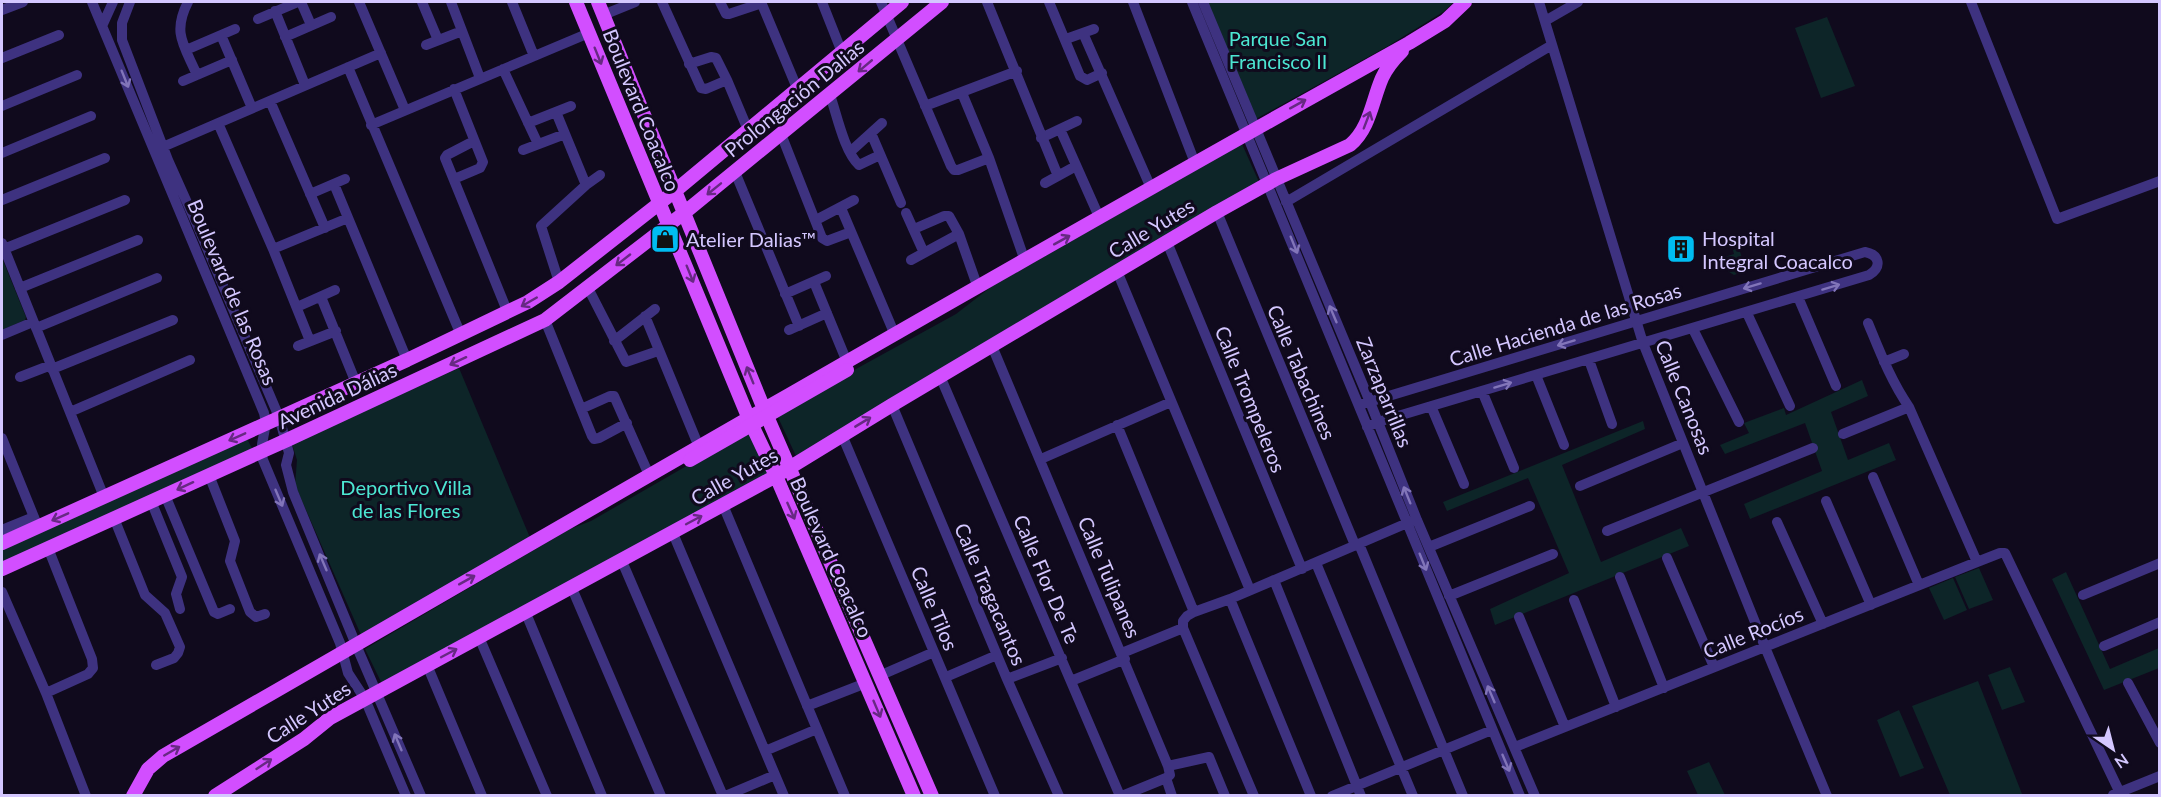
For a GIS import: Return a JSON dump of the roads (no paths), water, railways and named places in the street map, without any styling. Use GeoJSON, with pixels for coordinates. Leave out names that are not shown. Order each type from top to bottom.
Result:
{"type":"FeatureCollection","features":[{"type":"Feature","properties":{"kind":"main road","name":"Boulevard Coacalco"},"geometry":{"type":"LineString","coordinates":[[576,2],[749,418],[914,795]]}},
{"type":"Feature","properties":{"kind":"main road","name":"Prolongación Dalias"},"geometry":{"type":"LineString","coordinates":[[659,203],[841,50],[884,8],[902,2]]}},
{"type":"Feature","properties":{"kind":"main road","name":"Prolongación Dalias"},"geometry":{"type":"LineString","coordinates":[[669,224],[942,2]]}},
{"type":"Feature","properties":{"kind":"main road"},"geometry":{"type":"LineString","coordinates":[[1409,43],[1445,21],[1465,2]]}},
{"type":"Feature","properties":{"kind":"main road","name":"Boulevard Coacalco"},"geometry":{"type":"LineString","coordinates":[[600,8],[764,409],[932,795]]}},
{"type":"Feature","properties":{"kind":"main road","name":"Calle Yutes"},"geometry":{"type":"LineString","coordinates":[[556,530],[597,514],[847,366],[895,335],[1409,43]]}},
{"type":"Feature","properties":{"kind":"main road","name":"Calle Yutes"},"geometry":{"type":"LineString","coordinates":[[219,794],[304,739],[330,718],[776,476],[1217,212],[1272,181],[1350,145],[1359,138],[1365,128],[1382,78],[1390,64],[1409,43]]}},
{"type":"Feature","properties":{"kind":"main road","name":"Avenida Dálias"},"geometry":{"type":"LineString","coordinates":[[2,543],[36,522],[104,497],[508,313],[559,282],[659,203]]}},
{"type":"Feature","properties":{"kind":"main road","name":"Avenida Dálias"},"geometry":{"type":"LineString","coordinates":[[2,569],[545,320],[669,224]]}},
{"type":"Feature","properties":{"kind":"main road","name":"Calle Yutes"},"geometry":{"type":"LineString","coordinates":[[134,794],[148,769],[163,756],[764,409],[926,324],[974,290]]}},
{"type":"Feature","properties":{"kind":"street"},"geometry":{"type":"LineString","coordinates":[[2,10],[23,2]]}},
{"type":"Feature","properties":{"kind":"street","name":"Boulevard de las Rosas"},"geometry":{"type":"LineString","coordinates":[[92,2],[159,149],[273,420],[287,440],[290,453],[286,465],[293,492],[357,644],[371,696],[406,795]]}},
{"type":"Feature","properties":{"kind":"street"},"geometry":{"type":"LineString","coordinates":[[103,24],[113,2]]}},
{"type":"Feature","properties":{"kind":"street","name":"Boulevard de las Rosas"},"geometry":{"type":"LineString","coordinates":[[130,2],[122,23],[122,40],[159,149]]}},
{"type":"Feature","properties":{"kind":"street"},"geometry":{"type":"LineString","coordinates":[[188,2],[179,23],[179,33],[196,75]]}},
{"type":"Feature","properties":{"kind":"street"},"geometry":{"type":"LineString","coordinates":[[258,19],[299,2],[311,26]]}},
{"type":"Feature","properties":{"kind":"street"},"geometry":{"type":"LineString","coordinates":[[359,2],[405,110]]}},
{"type":"Feature","properties":{"kind":"street"},"geometry":{"type":"LineString","coordinates":[[425,2],[438,40]]}},
{"type":"Feature","properties":{"kind":"street"},"geometry":{"type":"LineString","coordinates":[[451,2],[480,78]]}},
{"type":"Feature","properties":{"kind":"street"},"geometry":{"type":"LineString","coordinates":[[512,2],[534,56]]}},
{"type":"Feature","properties":{"kind":"street"},"geometry":{"type":"LineString","coordinates":[[600,8],[634,2]]}},
{"type":"Feature","properties":{"kind":"street"},"geometry":{"type":"LineString","coordinates":[[662,2],[701,88],[706,89],[727,80]]}},
{"type":"Feature","properties":{"kind":"street"},"geometry":{"type":"LineString","coordinates":[[720,2],[726,14],[762,2],[797,88]]}},
{"type":"Feature","properties":{"kind":"street"},"geometry":{"type":"LineString","coordinates":[[822,2],[841,50]]}},
{"type":"Feature","properties":{"kind":"street"},"geometry":{"type":"LineString","coordinates":[[987,2],[1058,176]]}},
{"type":"Feature","properties":{"kind":"street"},"geometry":{"type":"LineString","coordinates":[[1048,2],[1083,79],[1087,80],[1102,74]]}},
{"type":"Feature","properties":{"kind":"street"},"geometry":{"type":"LineString","coordinates":[[1133,2],[1195,163]]}},
{"type":"Feature","properties":{"kind":"street","name":"Zarzaparrillas"},"geometry":{"type":"LineString","coordinates":[[1192,2],[1251,131],[1365,403],[1378,422],[1412,521],[1492,730],[1520,795]]}},
{"type":"Feature","properties":{"kind":"street","name":"Zarzaparrillas"},"geometry":{"type":"LineString","coordinates":[[1203,2],[1251,131]]}},
{"type":"Feature","properties":{"kind":"street","name":"Calle Canosas"},"geometry":{"type":"LineString","coordinates":[[1539,2],[1643,343],[1827,795]]}},
{"type":"Feature","properties":{"kind":"street"},"geometry":{"type":"LineString","coordinates":[[1545,21],[1578,2]]}},
{"type":"Feature","properties":{"kind":"street"},"geometry":{"type":"LineString","coordinates":[[1971,2],[2057,219],[2160,181]]}},
{"type":"Feature","properties":{"kind":"street"},"geometry":{"type":"LineString","coordinates":[[884,8],[954,170],[989,158]]}},
{"type":"Feature","properties":{"kind":"street"},"geometry":{"type":"LineString","coordinates":[[275,11],[305,85]]}},
{"type":"Feature","properties":{"kind":"street"},"geometry":{"type":"LineString","coordinates":[[285,37],[332,17]]}},
{"type":"Feature","properties":{"kind":"street"},"geometry":{"type":"LineString","coordinates":[[186,50],[235,29]]}},
{"type":"Feature","properties":{"kind":"street"},"geometry":{"type":"LineString","coordinates":[[426,45],[462,31]]}},
{"type":"Feature","properties":{"kind":"street"},"geometry":{"type":"LineString","coordinates":[[1066,39],[1089,31],[1102,74],[1151,188]]}},
{"type":"Feature","properties":{"kind":"street"},"geometry":{"type":"LineString","coordinates":[[371,125],[589,33]]}},
{"type":"Feature","properties":{"kind":"street"},"geometry":{"type":"LineString","coordinates":[[2,58],[59,35]]}},
{"type":"Feature","properties":{"kind":"street"},"geometry":{"type":"LineString","coordinates":[[221,35],[252,108]]}},
{"type":"Feature","properties":{"kind":"street"},"geometry":{"type":"LineString","coordinates":[[1286,202],[1552,45]]}},
{"type":"Feature","properties":{"kind":"street"},"geometry":{"type":"LineString","coordinates":[[159,149],[381,53]]}},
{"type":"Feature","properties":{"kind":"street"},"geometry":{"type":"LineString","coordinates":[[689,64],[711,57],[716,58],[748,130]]}},
{"type":"Feature","properties":{"kind":"street"},"geometry":{"type":"LineString","coordinates":[[183,81],[232,60]]}},
{"type":"Feature","properties":{"kind":"street"},"geometry":{"type":"LineString","coordinates":[[348,67],[461,335]]}},
{"type":"Feature","properties":{"kind":"street"},"geometry":{"type":"LineString","coordinates":[[502,69],[538,144]]}},
{"type":"Feature","properties":{"kind":"street"},"geometry":{"type":"LineString","coordinates":[[925,106],[1017,72]]}},
{"type":"Feature","properties":{"kind":"street"},"geometry":{"type":"LineString","coordinates":[[2,106],[76,75]]}},
{"type":"Feature","properties":{"kind":"street"},"geometry":{"type":"LineString","coordinates":[[454,89],[483,162],[482,166],[454,179]]}},
{"type":"Feature","properties":{"kind":"street"},"geometry":{"type":"LineString","coordinates":[[962,93],[989,158],[1025,261]]}},
{"type":"Feature","properties":{"kind":"street"},"geometry":{"type":"LineString","coordinates":[[830,95],[850,152],[859,165],[880,155]]}},
{"type":"Feature","properties":{"kind":"street"},"geometry":{"type":"LineString","coordinates":[[270,101],[325,228]]}},
{"type":"Feature","properties":{"kind":"street"},"geometry":{"type":"LineString","coordinates":[[528,123],[571,105]]}},
{"type":"Feature","properties":{"kind":"street"},"geometry":{"type":"LineString","coordinates":[[556,112],[586,185]]}},
{"type":"Feature","properties":{"kind":"street"},"geometry":{"type":"LineString","coordinates":[[2,153],[91,116]]}},
{"type":"Feature","properties":{"kind":"street"},"geometry":{"type":"LineString","coordinates":[[1041,138],[1077,121]]}},
{"type":"Feature","properties":{"kind":"street"},"geometry":{"type":"LineString","coordinates":[[218,123],[273,249],[309,341]]}},
{"type":"Feature","properties":{"kind":"street"},"geometry":{"type":"LineString","coordinates":[[850,152],[882,123]]}},
{"type":"Feature","properties":{"kind":"street"},"geometry":{"type":"LineString","coordinates":[[1060,129],[1100,219]]}},
{"type":"Feature","properties":{"kind":"street"},"geometry":{"type":"LineString","coordinates":[[871,133],[924,254]]}},
{"type":"Feature","properties":{"kind":"street"},"geometry":{"type":"LineString","coordinates":[[523,150],[565,134]]}},
{"type":"Feature","properties":{"kind":"street"},"geometry":{"type":"LineString","coordinates":[[781,134],[824,240],[827,241],[851,232]]}},
{"type":"Feature","properties":{"kind":"street"},"geometry":{"type":"LineString","coordinates":[[474,141],[445,158],[508,313]]}},
{"type":"Feature","properties":{"kind":"street"},"geometry":{"type":"LineString","coordinates":[[2,200],[105,158]]}},
{"type":"Feature","properties":{"kind":"street"},"geometry":{"type":"LineString","coordinates":[[1045,183],[1076,166]]}},
{"type":"Feature","properties":{"kind":"street"},"geometry":{"type":"LineString","coordinates":[[735,172],[785,294],[794,328],[827,313]]}},
{"type":"Feature","properties":{"kind":"street"},"geometry":{"type":"LineString","coordinates":[[559,282],[541,226],[600,175]]}},
{"type":"Feature","properties":{"kind":"street"},"geometry":{"type":"LineString","coordinates":[[310,194],[345,179]]}},
{"type":"Feature","properties":{"kind":"street","name":"Zarzaparrillas"},"geometry":{"type":"LineString","coordinates":[[1272,181],[1286,202],[1365,403],[1367,427],[1412,521],[1428,547],[1535,795]]}},
{"type":"Feature","properties":{"kind":"street"},"geometry":{"type":"LineString","coordinates":[[334,184],[407,360]]}},
{"type":"Feature","properties":{"kind":"street"},"geometry":{"type":"LineString","coordinates":[[104,497],[3,246],[125,200]]}},
{"type":"Feature","properties":{"kind":"street"},"geometry":{"type":"LineString","coordinates":[[816,220],[854,200]]}},
{"type":"Feature","properties":{"kind":"street"},"geometry":{"type":"LineString","coordinates":[[841,208],[895,335]]}},
{"type":"Feature","properties":{"kind":"street","name":"Calle Tabachines"},"geometry":{"type":"LineString","coordinates":[[1217,212],[1463,795]]}},
{"type":"Feature","properties":{"kind":"street"},"geometry":{"type":"LineString","coordinates":[[914,229],[944,216],[952,219],[959,234],[974,290]]}},
{"type":"Feature","properties":{"kind":"street"},"geometry":{"type":"LineString","coordinates":[[273,249],[348,218]]}},
{"type":"Feature","properties":{"kind":"street"},"geometry":{"type":"LineString","coordinates":[[911,260],[959,234]]}},
{"type":"Feature","properties":{"kind":"street"},"geometry":{"type":"LineString","coordinates":[[20,288],[138,240]]}},
{"type":"Feature","properties":{"kind":"street","name":"Calle Trompeleros"},"geometry":{"type":"LineString","coordinates":[[1167,242],[1302,569]]}},
{"type":"Feature","properties":{"kind":"street","name":"Calle Hacienda de las Rosas"},"geometry":{"type":"LineString","coordinates":[[1365,403],[1865,252],[1874,255],[1878,260],[1877,270],[1869,275],[1367,427]]}},
{"type":"Feature","properties":{"kind":"street"},"geometry":{"type":"LineString","coordinates":[[1117,271],[1251,590]]}},
{"type":"Feature","properties":{"kind":"street"},"geometry":{"type":"LineString","coordinates":[[785,294],[826,276]]}},
{"type":"Feature","properties":{"kind":"street"},"geometry":{"type":"LineString","coordinates":[[2,335],[35,325],[157,278]]}},
{"type":"Feature","properties":{"kind":"street"},"geometry":{"type":"LineString","coordinates":[[814,282],[847,366]]}},
{"type":"Feature","properties":{"kind":"street"},"geometry":{"type":"LineString","coordinates":[[588,288],[626,362],[629,363],[658,351]]}},
{"type":"Feature","properties":{"kind":"street"},"geometry":{"type":"LineString","coordinates":[[297,307],[335,290]]}},
{"type":"Feature","properties":{"kind":"street"},"geometry":{"type":"LineString","coordinates":[[321,297],[356,383]]}},
{"type":"Feature","properties":{"kind":"street"},"geometry":{"type":"LineString","coordinates":[[1798,297],[1836,386]]}},
{"type":"Feature","properties":{"kind":"street"},"geometry":{"type":"LineString","coordinates":[[614,341],[656,309]]}},
{"type":"Feature","properties":{"kind":"street"},"geometry":{"type":"LineString","coordinates":[[1747,313],[1790,406]]}},
{"type":"Feature","properties":{"kind":"street"},"geometry":{"type":"LineString","coordinates":[[645,316],[699,447]]}},
{"type":"Feature","properties":{"kind":"street"},"geometry":{"type":"LineString","coordinates":[[20,376],[51,367],[173,320]]}},
{"type":"Feature","properties":{"kind":"street"},"geometry":{"type":"LineString","coordinates":[[545,320],[594,439],[627,423]]}},
{"type":"Feature","properties":{"kind":"street"},"geometry":{"type":"LineString","coordinates":[[1868,323],[1884,362],[1909,407],[1977,562]]}},
{"type":"Feature","properties":{"kind":"street"},"geometry":{"type":"LineString","coordinates":[[1693,328],[1739,422]]}},
{"type":"Feature","properties":{"kind":"street"},"geometry":{"type":"LineString","coordinates":[[298,346],[336,331]]}},
{"type":"Feature","properties":{"kind":"street","name":"Calle Tulipanes"},"geometry":{"type":"LineString","coordinates":[[992,346],[1168,766]]}},
{"type":"Feature","properties":{"kind":"street"},"geometry":{"type":"LineString","coordinates":[[1884,362],[1904,354]]}},
{"type":"Feature","properties":{"kind":"street"},"geometry":{"type":"LineString","coordinates":[[70,412],[190,360]]}},
{"type":"Feature","properties":{"kind":"street"},"geometry":{"type":"LineString","coordinates":[[1589,360],[1612,424]]}},
{"type":"Feature","properties":{"kind":"street"},"geometry":{"type":"LineString","coordinates":[[1536,375],[1564,446]]}},
{"type":"Feature","properties":{"kind":"street","name":"Calle Flor De Te"},"geometry":{"type":"LineString","coordinates":[[940,376],[1121,795]]}},
{"type":"Feature","properties":{"kind":"street"},"geometry":{"type":"LineString","coordinates":[[1482,391],[1514,468]]}},
{"type":"Feature","properties":{"kind":"street"},"geometry":{"type":"LineString","coordinates":[[581,409],[614,396],[649,475]]}},
{"type":"Feature","properties":{"kind":"street"},"geometry":{"type":"LineString","coordinates":[[1041,459],[1171,402]]}},
{"type":"Feature","properties":{"kind":"street","name":"Calle Tragacantos"},"geometry":{"type":"LineString","coordinates":[[892,405],[1007,679],[1059,795]]}},
{"type":"Feature","properties":{"kind":"street"},"geometry":{"type":"LineString","coordinates":[[1431,406],[1464,483]]}},
{"type":"Feature","properties":{"kind":"street"},"geometry":{"type":"LineString","coordinates":[[1843,434],[1909,407]]}},
{"type":"Feature","properties":{"kind":"street"},"geometry":{"type":"LineString","coordinates":[[261,452],[273,420]]}},
{"type":"Feature","properties":{"kind":"street"},"geometry":{"type":"LineString","coordinates":[[1117,425],[1194,612]]}},
{"type":"Feature","properties":{"kind":"street","name":"Calle Tilos"},"geometry":{"type":"LineString","coordinates":[[842,435],[995,795]]}},
{"type":"Feature","properties":{"kind":"street"},"geometry":{"type":"LineString","coordinates":[[2,438],[36,522],[2,530]]}},
{"type":"Feature","properties":{"kind":"street"},"geometry":{"type":"LineString","coordinates":[[1580,486],[1683,442]]}},
{"type":"Feature","properties":{"kind":"street"},"geometry":{"type":"LineString","coordinates":[[1607,531],[1813,448]]}},
{"type":"Feature","properties":{"kind":"street","name":"Boulevard de las Rosas"},"geometry":{"type":"LineString","coordinates":[[261,452],[343,651],[348,673],[371,696],[421,795]]}},
{"type":"Feature","properties":{"kind":"street"},"geometry":{"type":"LineString","coordinates":[[208,475],[235,541],[230,561],[250,612],[256,617],[265,615]]}},
{"type":"Feature","properties":{"kind":"street"},"geometry":{"type":"LineString","coordinates":[[1873,477],[1919,585]]}},
{"type":"Feature","properties":{"kind":"street"},"geometry":{"type":"LineString","coordinates":[[165,495],[214,612],[218,614],[230,609]]}},
{"type":"Feature","properties":{"kind":"street"},"geometry":{"type":"LineString","coordinates":[[151,501],[182,577],[176,594],[180,609]]}},
{"type":"Feature","properties":{"kind":"street"},"geometry":{"type":"LineString","coordinates":[[1826,501],[1871,604]]}},
{"type":"Feature","properties":{"kind":"street"},"geometry":{"type":"LineString","coordinates":[[723,505],[845,795]]}},
{"type":"Feature","properties":{"kind":"street"},"geometry":{"type":"LineString","coordinates":[[1428,547],[1530,506]]}},
{"type":"Feature","properties":{"kind":"street"},"geometry":{"type":"LineString","coordinates":[[114,518],[145,595],[165,613],[180,647],[174,658],[156,665]]}},
{"type":"Feature","properties":{"kind":"street"},"geometry":{"type":"LineString","coordinates":[[1254,795],[1183,627],[1183,621],[1194,612],[1302,569],[1412,521]]}},
{"type":"Feature","properties":{"kind":"street"},"geometry":{"type":"LineString","coordinates":[[1777,522],[1823,624]]}},
{"type":"Feature","properties":{"kind":"street"},"geometry":{"type":"LineString","coordinates":[[672,531],[784,795]]}},
{"type":"Feature","properties":{"kind":"street"},"geometry":{"type":"LineString","coordinates":[[46,693],[88,674],[93,668],[92,659],[48,548]]}},
{"type":"Feature","properties":{"kind":"street","name":"Calle Rocíos"},"geometry":{"type":"LineString","coordinates":[[1515,747],[1977,562],[2005,553],[2116,794]]}},
{"type":"Feature","properties":{"kind":"street"},"geometry":{"type":"LineString","coordinates":[[1449,596],[1553,554]]}},
{"type":"Feature","properties":{"kind":"street"},"geometry":{"type":"LineString","coordinates":[[1667,558],[1714,668]]}},
{"type":"Feature","properties":{"kind":"street"},"geometry":{"type":"LineString","coordinates":[[621,559],[724,795],[775,775]]}},
{"type":"Feature","properties":{"kind":"street"},"geometry":{"type":"LineString","coordinates":[[1316,563],[1413,795]]}},
{"type":"Feature","properties":{"kind":"street"},"geometry":{"type":"LineString","coordinates":[[2084,595],[2160,563]]}},
{"type":"Feature","properties":{"kind":"street"},"geometry":{"type":"LineString","coordinates":[[1620,577],[1664,688]]}},
{"type":"Feature","properties":{"kind":"street"},"geometry":{"type":"LineString","coordinates":[[1274,580],[1359,790]]}},
{"type":"Feature","properties":{"kind":"street"},"geometry":{"type":"LineString","coordinates":[[571,586],[661,795]]}},
{"type":"Feature","properties":{"kind":"street"},"geometry":{"type":"LineString","coordinates":[[2,592],[46,693],[86,795]]}},
{"type":"Feature","properties":{"kind":"street"},"geometry":{"type":"LineString","coordinates":[[1230,599],[1311,795]]}},
{"type":"Feature","properties":{"kind":"street"},"geometry":{"type":"LineString","coordinates":[[1574,600],[1616,707]]}},
{"type":"Feature","properties":{"kind":"street"},"geometry":{"type":"LineString","coordinates":[[525,611],[602,795]]}},
{"type":"Feature","properties":{"kind":"street"},"geometry":{"type":"LineString","coordinates":[[1519,617],[1565,727]]}},
{"type":"Feature","properties":{"kind":"street"},"geometry":{"type":"LineString","coordinates":[[2104,646],[2160,622]]}},
{"type":"Feature","properties":{"kind":"street"},"geometry":{"type":"LineString","coordinates":[[1071,681],[1183,627]]}},
{"type":"Feature","properties":{"kind":"street"},"geometry":{"type":"LineString","coordinates":[[479,637],[547,795]]}},
{"type":"Feature","properties":{"kind":"street"},"geometry":{"type":"LineString","coordinates":[[879,676],[934,652]]}},
{"type":"Feature","properties":{"kind":"street"},"geometry":{"type":"LineString","coordinates":[[946,677],[998,655]]}},
{"type":"Feature","properties":{"kind":"street"},"geometry":{"type":"LineString","coordinates":[[1007,679],[1062,658]]}},
{"type":"Feature","properties":{"kind":"street"},"geometry":{"type":"LineString","coordinates":[[427,665],[482,795]]}},
{"type":"Feature","properties":{"kind":"street"},"geometry":{"type":"LineString","coordinates":[[2128,682],[2160,743]]}},
{"type":"Feature","properties":{"kind":"street"},"geometry":{"type":"LineString","coordinates":[[807,706],[866,683]]}},
{"type":"Feature","properties":{"kind":"street"},"geometry":{"type":"LineString","coordinates":[[765,751],[817,729]]}},
{"type":"Feature","properties":{"kind":"street"},"geometry":{"type":"LineString","coordinates":[[1332,795],[1359,790],[1401,767],[1492,730]]}},
{"type":"Feature","properties":{"kind":"street"},"geometry":{"type":"LineString","coordinates":[[1121,795],[1166,778],[1170,775],[1168,766],[1209,757],[1225,795]]}},
{"type":"Feature","properties":{"kind":"street"},"geometry":{"type":"LineString","coordinates":[[2116,794],[2160,776]]}},
{"type":"Feature","properties":{"kind":"street"},"geometry":{"type":"LineString","coordinates":[[1166,778],[1172,795]]}},
{"type":"Feature","properties":{"kind":"place","name":"Atelier Dalias™"},"geometry":{"type":"Point","coordinates":[665,239]}},
{"type":"Feature","properties":{"kind":"place","name":"Hospital Integral Coacalco"},"geometry":{"type":"Point","coordinates":[1681,249]}},
{"type":"Feature","properties":{"kind":"park label","name":"Parque San Francisco II"},"geometry":{"type":"Point","coordinates":[1278,50]}},
{"type":"Feature","properties":{"kind":"park label","name":"Deportivo Villa de las Flores"},"geometry":{"type":"Point","coordinates":[406,498]}}]}
